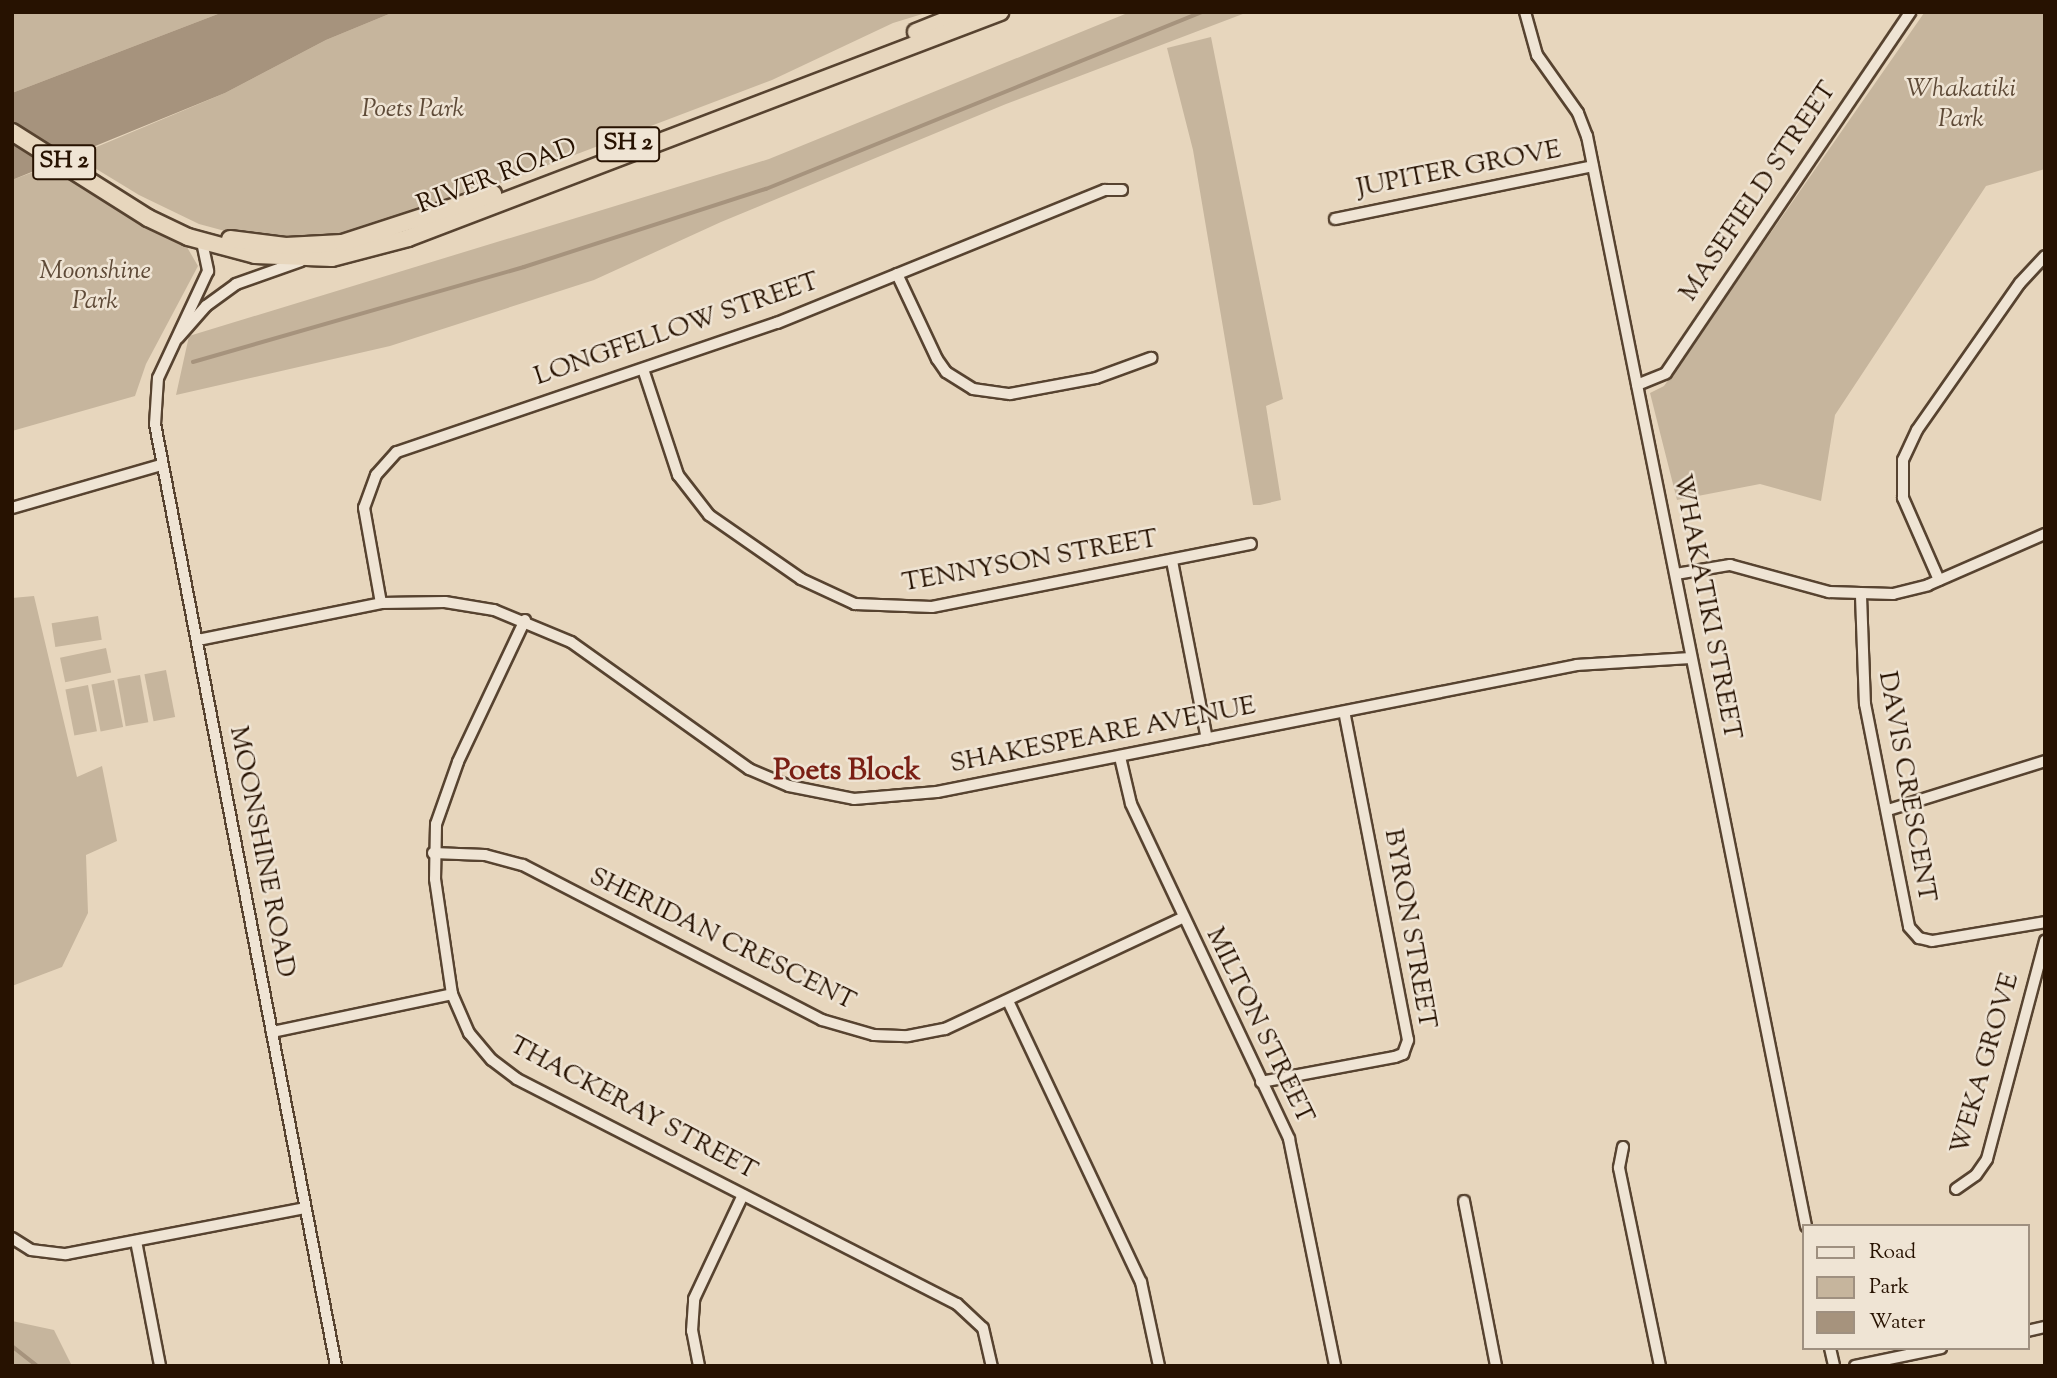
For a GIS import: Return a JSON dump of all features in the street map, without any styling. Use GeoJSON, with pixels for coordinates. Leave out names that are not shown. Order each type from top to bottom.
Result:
{"type":"FeatureCollection","features":[{"type":"Feature","properties":{"kind":"highway","name":"RIVER ROAD"},"geometry":{"type":"LineString","coordinates":[[121,196],[210,234],[246,242],[295,247],[342,243],[396,228],[584,161],[966,12]]}},
{"type":"Feature","properties":{"kind":"highway","name":"RIVER ROAD"},"geometry":{"type":"LineString","coordinates":[[12,132],[121,196],[162,225],[202,242],[255,255],[307,260],[357,254],[400,242],[1000,12]]}},
{"type":"Feature","properties":{"kind":"street","name":"WHAKATIKI STREET"},"geometry":{"type":"LineString","coordinates":[[1525,12],[1537,55],[1581,118],[1593,166],[1806,1224]]}},
{"type":"Feature","properties":{"kind":"street","name":"MASEFIELD STREET"},"geometry":{"type":"LineString","coordinates":[[1637,385],[1665,373],[1910,12]]}},
{"type":"Feature","properties":{"kind":"street","name":"JUPITER GROVE"},"geometry":{"type":"LineString","coordinates":[[1335,219],[1593,166]]}},
{"type":"Feature","properties":{"kind":"street","name":"LONGFELLOW STREET"},"geometry":{"type":"LineString","coordinates":[[381,603],[364,508],[369,488],[391,457],[412,444],[777,323],[1105,190],[1122,190]]}},
{"type":"Feature","properties":{"kind":"street","name":"MOONSHINE ROAD"},"geometry":{"type":"LineString","coordinates":[[202,242],[208,271],[170,348],[154,401],[161,465],[198,640],[336,1366]]}},
{"type":"Feature","properties":{"kind":"street"},"geometry":{"type":"LineString","coordinates":[[1939,580],[1903,498],[1903,460],[1924,419],[2020,283],[2045,256]]}},
{"type":"Feature","properties":{"kind":"street","name":"MOONSHINE ROAD"},"geometry":{"type":"LineString","coordinates":[[170,348],[206,306],[236,284],[275,267],[307,260]]}},
{"type":"Feature","properties":{"kind":"street"},"geometry":{"type":"LineString","coordinates":[[897,274],[937,359],[946,372],[973,389],[1010,394],[1096,378],[1151,358]]}},
{"type":"Feature","properties":{"kind":"street","name":"TENNYSON STREET"},"geometry":{"type":"LineString","coordinates":[[643,369],[678,475],[709,515],[801,579],[855,604],[932,607],[1251,544]]}},
{"type":"Feature","properties":{"kind":"street"},"geometry":{"type":"LineString","coordinates":[[12,508],[161,465]]}},
{"type":"Feature","properties":{"kind":"street"},"geometry":{"type":"LineString","coordinates":[[1676,574],[1730,565],[1829,592],[1861,596],[1893,594],[1939,580],[2045,534]]}},
{"type":"Feature","properties":{"kind":"street"},"geometry":{"type":"LineString","coordinates":[[1172,561],[1208,739]]}},
{"type":"Feature","properties":{"kind":"street","name":"DAVIS CRESCENT"},"geometry":{"type":"LineString","coordinates":[[1861,596],[1862,682],[1906,915],[1919,937],[1932,941],[2045,922]]}},
{"type":"Feature","properties":{"kind":"street","name":"SHAKESPEARE AVENUE"},"geometry":{"type":"LineString","coordinates":[[198,640],[381,603],[463,604],[525,620],[571,642],[722,752],[768,777],[811,792],[854,799],[893,799],[1120,757],[1611,659],[1667,662],[1690,658]]}},
{"type":"Feature","properties":{"kind":"street","name":"THACKERAY STREET"},"geometry":{"type":"LineString","coordinates":[[525,620],[458,762],[436,824],[433,853],[452,995],[474,1041],[504,1070],[957,1304],[983,1328],[992,1366]]}},
{"type":"Feature","properties":{"kind":"street","name":"BYRON STREET"},"geometry":{"type":"LineString","coordinates":[[1261,1082],[1395,1058],[1403,1054],[1408,1040],[1344,712]]}},
{"type":"Feature","properties":{"kind":"street","name":"MILTON STREET"},"geometry":{"type":"LineString","coordinates":[[1120,757],[1131,804],[1182,918],[1289,1139],[1335,1366]]}},
{"type":"Feature","properties":{"kind":"street"},"geometry":{"type":"LineString","coordinates":[[1888,810],[2045,761]]}},
{"type":"Feature","properties":{"kind":"street","name":"SHERIDAN CRESCENT"},"geometry":{"type":"LineString","coordinates":[[433,853],[485,855],[523,865],[844,1029],[908,1036],[945,1029],[1182,918]]}},
{"type":"Feature","properties":{"kind":"street","name":"WEKA GROVE"},"geometry":{"type":"LineString","coordinates":[[1955,1189],[1976,1175],[1987,1159],[2045,941]]}},
{"type":"Feature","properties":{"kind":"street"},"geometry":{"type":"LineString","coordinates":[[272,1032],[452,995]]}},
{"type":"Feature","properties":{"kind":"street"},"geometry":{"type":"LineString","coordinates":[[1008,1001],[1141,1282],[1159,1366]]}},
{"type":"Feature","properties":{"kind":"street"},"geometry":{"type":"LineString","coordinates":[[1623,1147],[1619,1168],[1660,1366]]}},
{"type":"Feature","properties":{"kind":"street"},"geometry":{"type":"LineString","coordinates":[[699,1366],[692,1331],[694,1298],[743,1195]]}},
{"type":"Feature","properties":{"kind":"street"},"geometry":{"type":"LineString","coordinates":[[1464,1201],[1496,1366]]}},
{"type":"Feature","properties":{"kind":"street"},"geometry":{"type":"LineString","coordinates":[[12,1238],[44,1254],[136,1241],[305,1208]]}},
{"type":"Feature","properties":{"kind":"street"},"geometry":{"type":"LineString","coordinates":[[136,1241],[160,1366]]}},
{"type":"Feature","properties":{"kind":"street"},"geometry":{"type":"LineString","coordinates":[[1855,1366],[1931,1350]]}},
{"type":"Feature","properties":{"kind":"green space"},"geometry":{"type":"Polygon","coordinates":[[[12,12],[223,12],[12,93],[12,12]]]}},
{"type":"Feature","properties":{"kind":"green space","name":"Poets Park"},"geometry":{"type":"Polygon","coordinates":[[[394,12],[929,12],[893,23],[772,80],[498,184],[347,235],[303,240],[251,238],[199,224],[139,195],[75,156],[225,93],[326,40],[394,12]]]}},
{"type":"Feature","properties":{"kind":"green space"},"geometry":{"type":"Polygon","coordinates":[[[1130,12],[1248,12],[1006,104],[721,222],[594,280],[390,346],[176,395],[189,336],[769,159],[1130,12]]]}},
{"type":"Feature","properties":{"kind":"green space","name":"Whakatiki Park"},"geometry":{"type":"Polygon","coordinates":[[[2045,12],[2045,169],[1986,186],[1835,415],[1821,501],[1760,484],[1677,500],[1650,393],[1664,386],[1924,13],[2045,12]]]}},
{"type":"Feature","properties":{"kind":"green space"},"geometry":{"type":"Polygon","coordinates":[[[1211,37],[1283,399],[1266,406],[1281,500],[1260,505],[1253,505],[1193,150],[1167,48],[1211,37]]]}},
{"type":"Feature","properties":{"kind":"green space","name":"Moonshine Park"},"geometry":{"type":"Polygon","coordinates":[[[52,165],[184,242],[198,266],[146,364],[135,396],[12,431],[12,180],[52,165]]]}},
{"type":"Feature","properties":{"kind":"green space"},"geometry":{"type":"Polygon","coordinates":[[[34,596],[77,777],[102,766],[117,841],[86,855],[88,913],[62,967],[12,986],[12,598],[34,596]]]}},
{"type":"Feature","properties":{"kind":"green space"},"geometry":{"type":"Polygon","coordinates":[[[98,616],[102,640],[55,647],[52,623],[98,616]]]}},
{"type":"Feature","properties":{"kind":"green space"},"geometry":{"type":"Polygon","coordinates":[[[106,648],[111,672],[65,682],[60,658],[106,648]]]}},
{"type":"Feature","properties":{"kind":"green space"},"geometry":{"type":"Polygon","coordinates":[[[166,670],[175,717],[154,721],[144,674],[166,670]]]}},
{"type":"Feature","properties":{"kind":"green space"},"geometry":{"type":"Polygon","coordinates":[[[140,675],[148,722],[126,726],[117,679],[140,675]]]}},
{"type":"Feature","properties":{"kind":"green space"},"geometry":{"type":"Polygon","coordinates":[[[114,680],[123,727],[101,732],[91,684],[114,680]]]}},
{"type":"Feature","properties":{"kind":"green space"},"geometry":{"type":"Polygon","coordinates":[[[88,685],[97,731],[74,736],[65,689],[88,685]]]}},
{"type":"Feature","properties":{"kind":"green space"},"geometry":{"type":"Polygon","coordinates":[[[12,1321],[54,1330],[72,1366],[14,1366],[12,1321]]]}},
{"type":"Feature","properties":{"kind":"water"},"geometry":{"type":"Polygon","coordinates":[[[223,12],[394,12],[326,40],[225,93],[12,180],[12,93],[223,12]]]}},
{"type":"Feature","properties":{"kind":"waterway"},"geometry":{"type":"LineString","coordinates":[[193,362],[524,267],[766,189],[1202,12]]}},
{"type":"Feature","properties":{"kind":"waterway"},"geometry":{"type":"LineString","coordinates":[[12,1346],[38,1366]]}},
{"type":"Feature","properties":{"kind":"district","name":"Poets Block"},"geometry":{"type":"Point","coordinates":[847,772]}}]}
